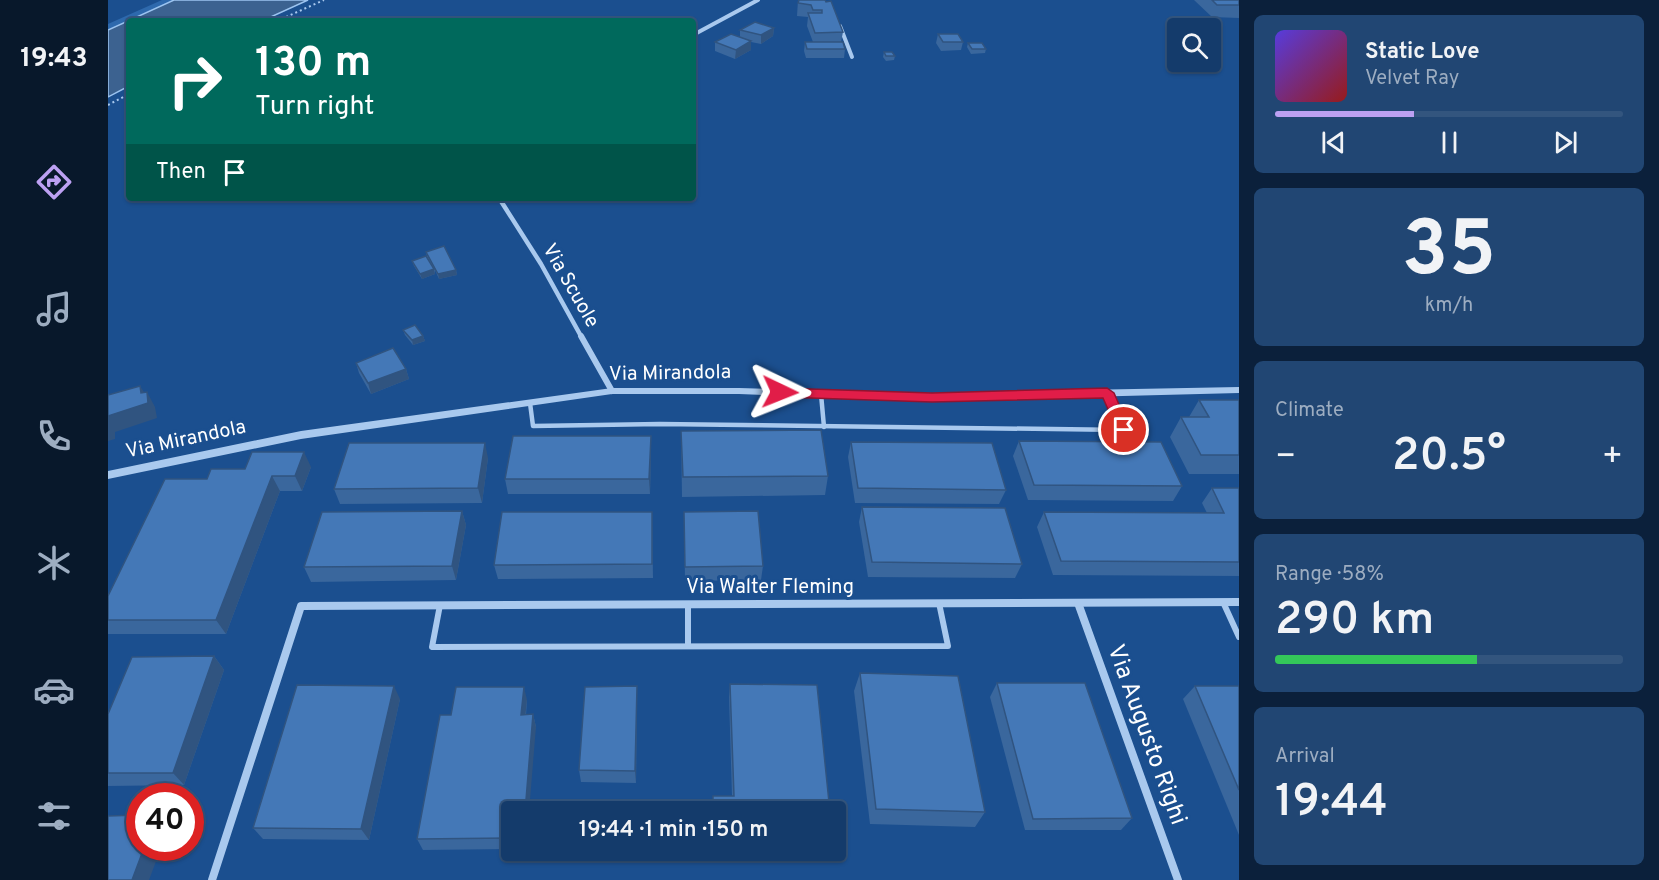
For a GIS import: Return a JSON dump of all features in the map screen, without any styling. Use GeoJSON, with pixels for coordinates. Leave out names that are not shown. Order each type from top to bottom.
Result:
{"type":"FeatureCollection","features":[{"type":"Feature","properties":{"kind":"street"},"geometry":{"type":"LineString","coordinates":[[696,33],[758,0]]}},
{"type":"Feature","properties":{"kind":"street"},"geometry":{"type":"LineString","coordinates":[[837,19],[852,57]]}},
{"type":"Feature","properties":{"kind":"street","name":"Via Scuole"},"geometry":{"type":"LineString","coordinates":[[501,201],[541,264],[612,391]]}},
{"type":"Feature","properties":{"kind":"street","name":"Via Mirandola"},"geometry":{"type":"LineString","coordinates":[[108,475],[301,435],[612,391],[821,393],[932,398],[1239,390]]}},
{"type":"Feature","properties":{"kind":"street","name":"Via Walter Fleming"},"geometry":{"type":"LineString","coordinates":[[212,880],[301,606],[1239,602]]}},
{"type":"Feature","properties":{"kind":"street","name":"Via Augusto Righi"},"geometry":{"type":"LineString","coordinates":[[1078,603],[1178,880]]}},
{"type":"Feature","properties":{"kind":"lane"},"geometry":{"type":"LineString","coordinates":[[821,393],[824,427]]}},
{"type":"Feature","properties":{"kind":"lane"},"geometry":{"type":"LineString","coordinates":[[530,403],[532,426],[660,424],[1124,430],[1107,393]]}},
{"type":"Feature","properties":{"kind":"lane"},"geometry":{"type":"LineString","coordinates":[[1223,602],[1239,637]]}},
{"type":"Feature","properties":{"kind":"lane"},"geometry":{"type":"LineString","coordinates":[[440,606],[432,647],[948,646],[939,603]]}},
{"type":"Feature","properties":{"kind":"lane"},"geometry":{"type":"LineString","coordinates":[[688,604],[688,646]]}},
{"type":"Feature","properties":{"kind":"path"},"geometry":{"type":"LineString","coordinates":[[284,18],[324,0]]}},
{"type":"Feature","properties":{"kind":"path"},"geometry":{"type":"LineString","coordinates":[[108,105],[126,96]]}},
{"type":"Feature","properties":{"kind":"shaded area"},"geometry":{"type":"Polygon","coordinates":[[[162,0],[183,0],[139,18],[126,18],[126,24],[108,31],[108,24],[162,0]]]}},
{"type":"Feature","properties":{"kind":"shaded area"},"geometry":{"type":"Polygon","coordinates":[[[174,0],[308,0],[269,18],[134,18],[174,0]]]}},
{"type":"Feature","properties":{"kind":"shaded area"},"geometry":{"type":"Polygon","coordinates":[[[126,22],[126,88],[108,97],[108,30],[126,22]]]}},
{"type":"Feature","properties":{"kind":"building"},"geometry":{"type":"Polygon","coordinates":[[[799,0],[831,1],[843,32],[815,33],[808,13],[822,13],[822,10],[813,10],[811,5],[798,3],[799,0]]]}},
{"type":"Feature","properties":{"kind":"building"},"geometry":{"type":"Polygon","coordinates":[[[1212,0],[1239,0],[1239,5],[1217,5],[1212,0]]]}},
{"type":"Feature","properties":{"kind":"building"},"geometry":{"type":"Polygon","coordinates":[[[755,22],[774,28],[761,35],[740,30],[755,22]]]}},
{"type":"Feature","properties":{"kind":"building"},"geometry":{"type":"Polygon","coordinates":[[[731,34],[751,41],[736,50],[715,42],[731,34]]]}},
{"type":"Feature","properties":{"kind":"building"},"geometry":{"type":"Polygon","coordinates":[[[938,34],[958,34],[963,42],[943,42],[938,34]]]}},
{"type":"Feature","properties":{"kind":"building"},"geometry":{"type":"Polygon","coordinates":[[[805,42],[843,42],[845,49],[807,49],[805,42]]]}},
{"type":"Feature","properties":{"kind":"building"},"geometry":{"type":"Polygon","coordinates":[[[968,43],[982,43],[986,49],[972,49],[968,43]]]}},
{"type":"Feature","properties":{"kind":"building"},"geometry":{"type":"Polygon","coordinates":[[[884,52],[892,52],[895,56],[886,56],[884,52]]]}},
{"type":"Feature","properties":{"kind":"building"},"geometry":{"type":"Polygon","coordinates":[[[444,246],[456,270],[438,274],[426,252],[444,246]]]}},
{"type":"Feature","properties":{"kind":"building"},"geometry":{"type":"Polygon","coordinates":[[[426,256],[434,269],[420,274],[412,261],[426,256]]]}},
{"type":"Feature","properties":{"kind":"building"},"geometry":{"type":"Polygon","coordinates":[[[415,325],[423,336],[412,340],[403,330],[415,325]]]}},
{"type":"Feature","properties":{"kind":"building"},"geometry":{"type":"Polygon","coordinates":[[[393,348],[406,369],[368,383],[356,363],[393,348]]]}},
{"type":"Feature","properties":{"kind":"building"},"geometry":{"type":"Polygon","coordinates":[[[140,386],[141,393],[147,392],[148,403],[108,416],[108,395],[140,386]]]}},
{"type":"Feature","properties":{"kind":"building"},"geometry":{"type":"Polygon","coordinates":[[[1199,400],[1239,400],[1239,455],[1201,455],[1181,417],[1209,417],[1199,400]]]}},
{"type":"Feature","properties":{"kind":"building"},"geometry":{"type":"Polygon","coordinates":[[[821,430],[828,476],[683,477],[681,431],[821,430]]]}},
{"type":"Feature","properties":{"kind":"building"},"geometry":{"type":"Polygon","coordinates":[[[513,436],[651,436],[649,479],[505,479],[513,436]]]}},
{"type":"Feature","properties":{"kind":"building"},"geometry":{"type":"Polygon","coordinates":[[[1019,441],[1161,442],[1182,486],[1034,485],[1019,441]]]}},
{"type":"Feature","properties":{"kind":"building"},"geometry":{"type":"Polygon","coordinates":[[[851,442],[992,443],[1006,490],[858,488],[851,442]]]}},
{"type":"Feature","properties":{"kind":"building"},"geometry":{"type":"Polygon","coordinates":[[[349,443],[485,443],[478,488],[334,489],[349,443]]]}},
{"type":"Feature","properties":{"kind":"building"},"geometry":{"type":"Polygon","coordinates":[[[252,452],[304,452],[295,476],[272,476],[216,620],[108,620],[108,596],[165,479],[207,479],[211,469],[245,469],[252,452]]]}},
{"type":"Feature","properties":{"kind":"building"},"geometry":{"type":"Polygon","coordinates":[[[1212,488],[1239,488],[1239,562],[1061,561],[1044,512],[1224,513],[1212,488]]]}},
{"type":"Feature","properties":{"kind":"building"},"geometry":{"type":"Polygon","coordinates":[[[862,507],[1005,508],[1022,564],[872,562],[862,507]]]}},
{"type":"Feature","properties":{"kind":"building"},"geometry":{"type":"Polygon","coordinates":[[[462,511],[452,566],[304,567],[322,512],[462,511]]]}},
{"type":"Feature","properties":{"kind":"building"},"geometry":{"type":"Polygon","coordinates":[[[758,511],[763,566],[685,567],[684,512],[758,511]]]}},
{"type":"Feature","properties":{"kind":"building"},"geometry":{"type":"Polygon","coordinates":[[[502,512],[652,512],[652,564],[494,565],[502,512]]]}},
{"type":"Feature","properties":{"kind":"building"},"geometry":{"type":"Polygon","coordinates":[[[214,656],[173,773],[108,773],[108,714],[132,657],[214,656]]]}},
{"type":"Feature","properties":{"kind":"building"},"geometry":{"type":"Polygon","coordinates":[[[860,673],[958,676],[985,812],[876,809],[860,673]]]}},
{"type":"Feature","properties":{"kind":"building"},"geometry":{"type":"Polygon","coordinates":[[[997,683],[1085,683],[1132,818],[1033,819],[997,683]]]}},
{"type":"Feature","properties":{"kind":"building"},"geometry":{"type":"Polygon","coordinates":[[[730,684],[817,685],[829,801],[713,801],[713,796],[734,796],[730,684]]]}},
{"type":"Feature","properties":{"kind":"building"},"geometry":{"type":"Polygon","coordinates":[[[297,685],[394,686],[361,829],[253,828],[297,685]]]}},
{"type":"Feature","properties":{"kind":"building"},"geometry":{"type":"Polygon","coordinates":[[[637,686],[635,771],[579,770],[585,687],[637,686]]]}},
{"type":"Feature","properties":{"kind":"building"},"geometry":{"type":"Polygon","coordinates":[[[1195,686],[1239,686],[1239,790],[1195,686]]]}},
{"type":"Feature","properties":{"kind":"building"},"geometry":{"type":"Polygon","coordinates":[[[456,687],[524,687],[521,715],[533,714],[526,801],[501,801],[501,838],[417,839],[440,715],[451,715],[456,687]]]}},
{"type":"Feature","properties":{"kind":"building"},"geometry":{"type":"Polygon","coordinates":[[[126,815],[126,861],[139,861],[132,880],[108,880],[108,816],[126,815]]]}},
{"type":"Feature","properties":{"kind":"route"},"geometry":{"type":"LineString","coordinates":[[780,392],[932,398],[1107,393],[1124,430]]}}]}
